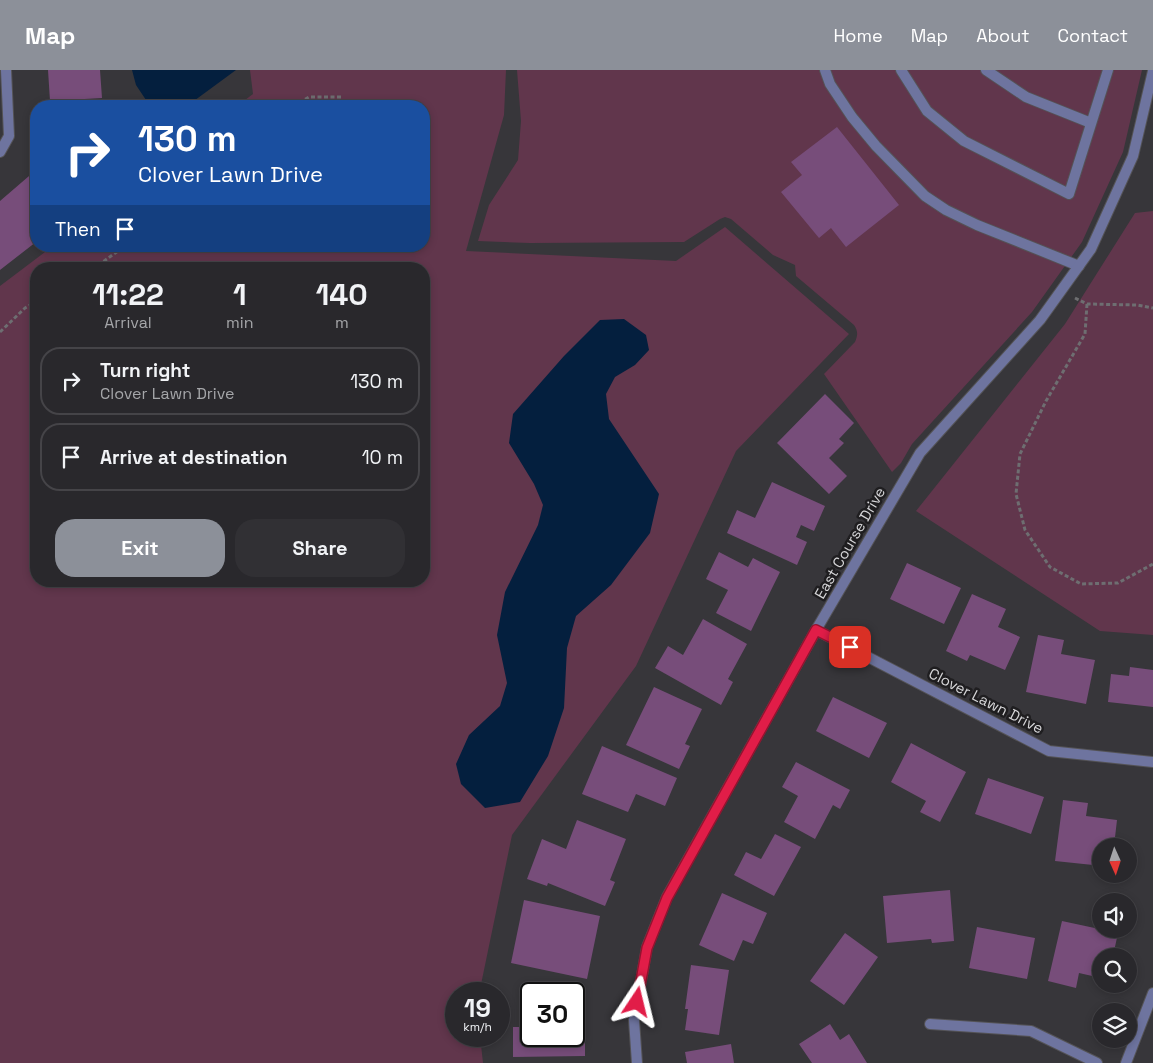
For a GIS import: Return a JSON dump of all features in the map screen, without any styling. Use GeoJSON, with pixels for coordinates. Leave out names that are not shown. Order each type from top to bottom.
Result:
{"type":"FeatureCollection","features":[{"type":"Feature","properties":{"kind":"street"},"geometry":{"type":"LineString","coordinates":[[0,152],[9,136],[6,70]]}},
{"type":"Feature","properties":{"kind":"street"},"geometry":{"type":"LineString","coordinates":[[825,70],[830,84],[852,117],[876,146],[925,196],[946,210],[977,225],[1079,266]]}},
{"type":"Feature","properties":{"kind":"street"},"geometry":{"type":"LineString","coordinates":[[901,70],[927,110],[964,141],[1069,194],[1108,70]]}},
{"type":"Feature","properties":{"kind":"street"},"geometry":{"type":"LineString","coordinates":[[986,70],[1026,96],[1091,122]]}},
{"type":"Feature","properties":{"kind":"street","name":"East Course Drive"},"geometry":{"type":"LineString","coordinates":[[636,1063],[634,1020],[647,948],[667,898],[816,630],[920,453],[1040,320],[1091,249],[1133,156],[1153,72]]}},
{"type":"Feature","properties":{"kind":"street","name":"Clover Lawn Drive"},"geometry":{"type":"LineString","coordinates":[[816,630],[1049,751],[1153,762]]}},
{"type":"Feature","properties":{"kind":"street"},"geometry":{"type":"LineString","coordinates":[[1126,1063],[1153,993]]}},
{"type":"Feature","properties":{"kind":"street"},"geometry":{"type":"LineString","coordinates":[[930,1024],[1031,1031],[1097,1063]]}},
{"type":"Feature","properties":{"kind":"path"},"geometry":{"type":"LineString","coordinates":[[303,100],[309,96],[341,97]]}},
{"type":"Feature","properties":{"kind":"path"},"geometry":{"type":"LineString","coordinates":[[103,262],[117,252]]}},
{"type":"Feature","properties":{"kind":"path"},"geometry":{"type":"LineString","coordinates":[[1153,308],[1137,305],[1087,304],[1085,334],[1046,401],[1020,454],[1016,494],[1025,530],[1050,567],[1081,584],[1118,583],[1153,564]]}},
{"type":"Feature","properties":{"kind":"path"},"geometry":{"type":"LineString","coordinates":[[0,332],[30,305]]}},
{"type":"Feature","properties":{"kind":"shaded area"},"geometry":{"type":"Polygon","coordinates":[[[250,70],[506,70],[504,115],[466,251],[676,261],[725,227],[849,334],[736,451],[636,666],[512,835],[481,982],[445,982],[445,1047],[481,1047],[483,1063],[0,1063],[0,286],[30,263],[30,587],[430,587],[430,262],[32,262],[45,252],[430,252],[430,100],[245,100],[253,94],[250,70]]]}},
{"type":"Feature","properties":{"kind":"shaded area"},"geometry":{"type":"Polygon","coordinates":[[[517,70],[1142,70],[1123,152],[1082,242],[1032,312],[912,444],[901,463],[892,472],[824,374],[855,342],[857,333],[854,325],[796,276],[795,265],[773,255],[731,219],[725,217],[720,219],[684,242],[530,243],[478,241],[489,205],[518,160],[521,121],[517,70]]]}},
{"type":"Feature","properties":{"kind":"shaded area"},"geometry":{"type":"Polygon","coordinates":[[[1153,211],[1153,635],[1100,631],[916,511],[1065,324],[1135,213],[1153,211]]]}},
{"type":"Feature","properties":{"kind":"water"},"geometry":{"type":"Polygon","coordinates":[[[132,70],[236,70],[195,100],[146,100],[136,85],[132,70]]]}},
{"type":"Feature","properties":{"kind":"water"},"geometry":{"type":"Polygon","coordinates":[[[624,319],[646,335],[649,350],[635,365],[615,377],[606,394],[609,419],[659,494],[650,533],[611,585],[576,616],[567,648],[564,708],[548,756],[520,802],[485,808],[461,784],[456,764],[469,735],[500,706],[507,683],[497,635],[505,592],[538,525],[543,505],[534,484],[509,443],[513,414],[564,356],[600,320],[624,319]]]}},
{"type":"Feature","properties":{"kind":"building"},"geometry":{"type":"Polygon","coordinates":[[[48,70],[100,70],[102,98],[50,100],[48,70]]]}},
{"type":"Feature","properties":{"kind":"building"},"geometry":{"type":"Polygon","coordinates":[[[837,127],[899,205],[846,247],[831,228],[819,238],[781,192],[802,175],[791,162],[837,127]]]}},
{"type":"Feature","properties":{"kind":"building"},"geometry":{"type":"Polygon","coordinates":[[[30,175],[30,247],[0,270],[0,201],[30,175]]]}},
{"type":"Feature","properties":{"kind":"building"},"geometry":{"type":"Polygon","coordinates":[[[825,394],[854,423],[839,439],[844,443],[829,458],[847,476],[829,494],[777,443],[825,394]]]}},
{"type":"Feature","properties":{"kind":"building"},"geometry":{"type":"Polygon","coordinates":[[[772,482],[825,506],[814,531],[801,525],[796,537],[807,542],[797,565],[727,533],[737,510],[755,518],[772,482]]]}},
{"type":"Feature","properties":{"kind":"building"},"geometry":{"type":"Polygon","coordinates":[[[719,552],[748,567],[753,558],[780,572],[751,631],[716,613],[728,590],[706,579],[719,552]]]}},
{"type":"Feature","properties":{"kind":"building"},"geometry":{"type":"Polygon","coordinates":[[[907,563],[961,588],[944,624],[890,599],[907,563]]]}},
{"type":"Feature","properties":{"kind":"building"},"geometry":{"type":"Polygon","coordinates":[[[972,594],[1006,609],[998,627],[1020,637],[1005,670],[970,655],[967,661],[946,651],[972,594]]]}},
{"type":"Feature","properties":{"kind":"building"},"geometry":{"type":"Polygon","coordinates":[[[703,619],[747,644],[728,679],[733,682],[721,705],[655,668],[668,646],[683,655],[703,619]]]}},
{"type":"Feature","properties":{"kind":"building"},"geometry":{"type":"Polygon","coordinates":[[[1038,635],[1064,640],[1061,654],[1095,660],[1086,704],[1026,692],[1038,635]]]}},
{"type":"Feature","properties":{"kind":"building"},"geometry":{"type":"Polygon","coordinates":[[[1130,667],[1153,670],[1153,707],[1108,702],[1111,674],[1129,676],[1130,667]]]}},
{"type":"Feature","properties":{"kind":"building"},"geometry":{"type":"Polygon","coordinates":[[[654,687],[702,709],[685,744],[690,746],[679,769],[626,745],[654,687]]]}},
{"type":"Feature","properties":{"kind":"building"},"geometry":{"type":"Polygon","coordinates":[[[833,697],[887,723],[869,758],[816,731],[833,697]]]}},
{"type":"Feature","properties":{"kind":"building"},"geometry":{"type":"Polygon","coordinates":[[[911,743],[966,772],[940,822],[920,812],[926,801],[891,782],[911,743]]]}},
{"type":"Feature","properties":{"kind":"building"},"geometry":{"type":"Polygon","coordinates":[[[602,746],[677,778],[665,806],[636,794],[628,812],[582,794],[602,746]]]}},
{"type":"Feature","properties":{"kind":"building"},"geometry":{"type":"Polygon","coordinates":[[[796,762],[850,790],[840,809],[833,805],[815,839],[784,822],[798,796],[782,787],[796,762]]]}},
{"type":"Feature","properties":{"kind":"building"},"geometry":{"type":"Polygon","coordinates":[[[988,778],[1044,797],[1031,834],[975,814],[988,778]]]}},
{"type":"Feature","properties":{"kind":"building"},"geometry":{"type":"Polygon","coordinates":[[[1063,800],[1088,803],[1086,816],[1117,820],[1115,838],[1092,838],[1092,865],[1055,861],[1063,800]]]}},
{"type":"Feature","properties":{"kind":"building"},"geometry":{"type":"Polygon","coordinates":[[[577,820],[626,839],[610,880],[615,882],[605,906],[548,883],[547,886],[527,879],[542,839],[566,849],[577,820]]]}},
{"type":"Feature","properties":{"kind":"building"},"geometry":{"type":"Polygon","coordinates":[[[775,834],[801,847],[774,896],[734,875],[746,852],[761,859],[775,834]]]}},
{"type":"Feature","properties":{"kind":"building"},"geometry":{"type":"Polygon","coordinates":[[[950,890],[954,941],[932,943],[931,939],[887,943],[883,896],[950,890]]]}},
{"type":"Feature","properties":{"kind":"building"},"geometry":{"type":"Polygon","coordinates":[[[722,893],[767,913],[753,944],[743,940],[734,961],[699,945],[722,893]]]}},
{"type":"Feature","properties":{"kind":"building"},"geometry":{"type":"Polygon","coordinates":[[[524,900],[600,916],[587,979],[511,963],[524,900]]]}},
{"type":"Feature","properties":{"kind":"building"},"geometry":{"type":"Polygon","coordinates":[[[1062,921],[1092,927],[1092,938],[1117,938],[1115,948],[1092,948],[1092,976],[1079,973],[1076,988],[1048,981],[1062,921]]]}},
{"type":"Feature","properties":{"kind":"building"},"geometry":{"type":"Polygon","coordinates":[[[977,927],[1035,938],[1027,979],[969,968],[977,927]]]}},
{"type":"Feature","properties":{"kind":"building"},"geometry":{"type":"Polygon","coordinates":[[[845,933],[878,957],[844,1005],[810,981],[845,933]]]}},
{"type":"Feature","properties":{"kind":"building"},"geometry":{"type":"Polygon","coordinates":[[[691,965],[729,970],[719,1035],[685,1030],[688,1009],[685,1009],[691,965]]]}},
{"type":"Feature","properties":{"kind":"building"},"geometry":{"type":"Polygon","coordinates":[[[830,1024],[840,1040],[849,1034],[867,1063],[812,1063],[799,1044],[830,1024]]]}},
{"type":"Feature","properties":{"kind":"building"},"geometry":{"type":"Polygon","coordinates":[[[513,1027],[520,1027],[520,1047],[585,1047],[585,1056],[513,1057],[513,1027]]]}},
{"type":"Feature","properties":{"kind":"building"},"geometry":{"type":"Polygon","coordinates":[[[731,1044],[734,1063],[687,1063],[685,1052],[731,1044]]]}},
{"type":"Feature","properties":{"kind":"route"},"geometry":{"type":"LineString","coordinates":[[637,1002],[647,948],[667,898],[816,630],[850,647]]}}]}
